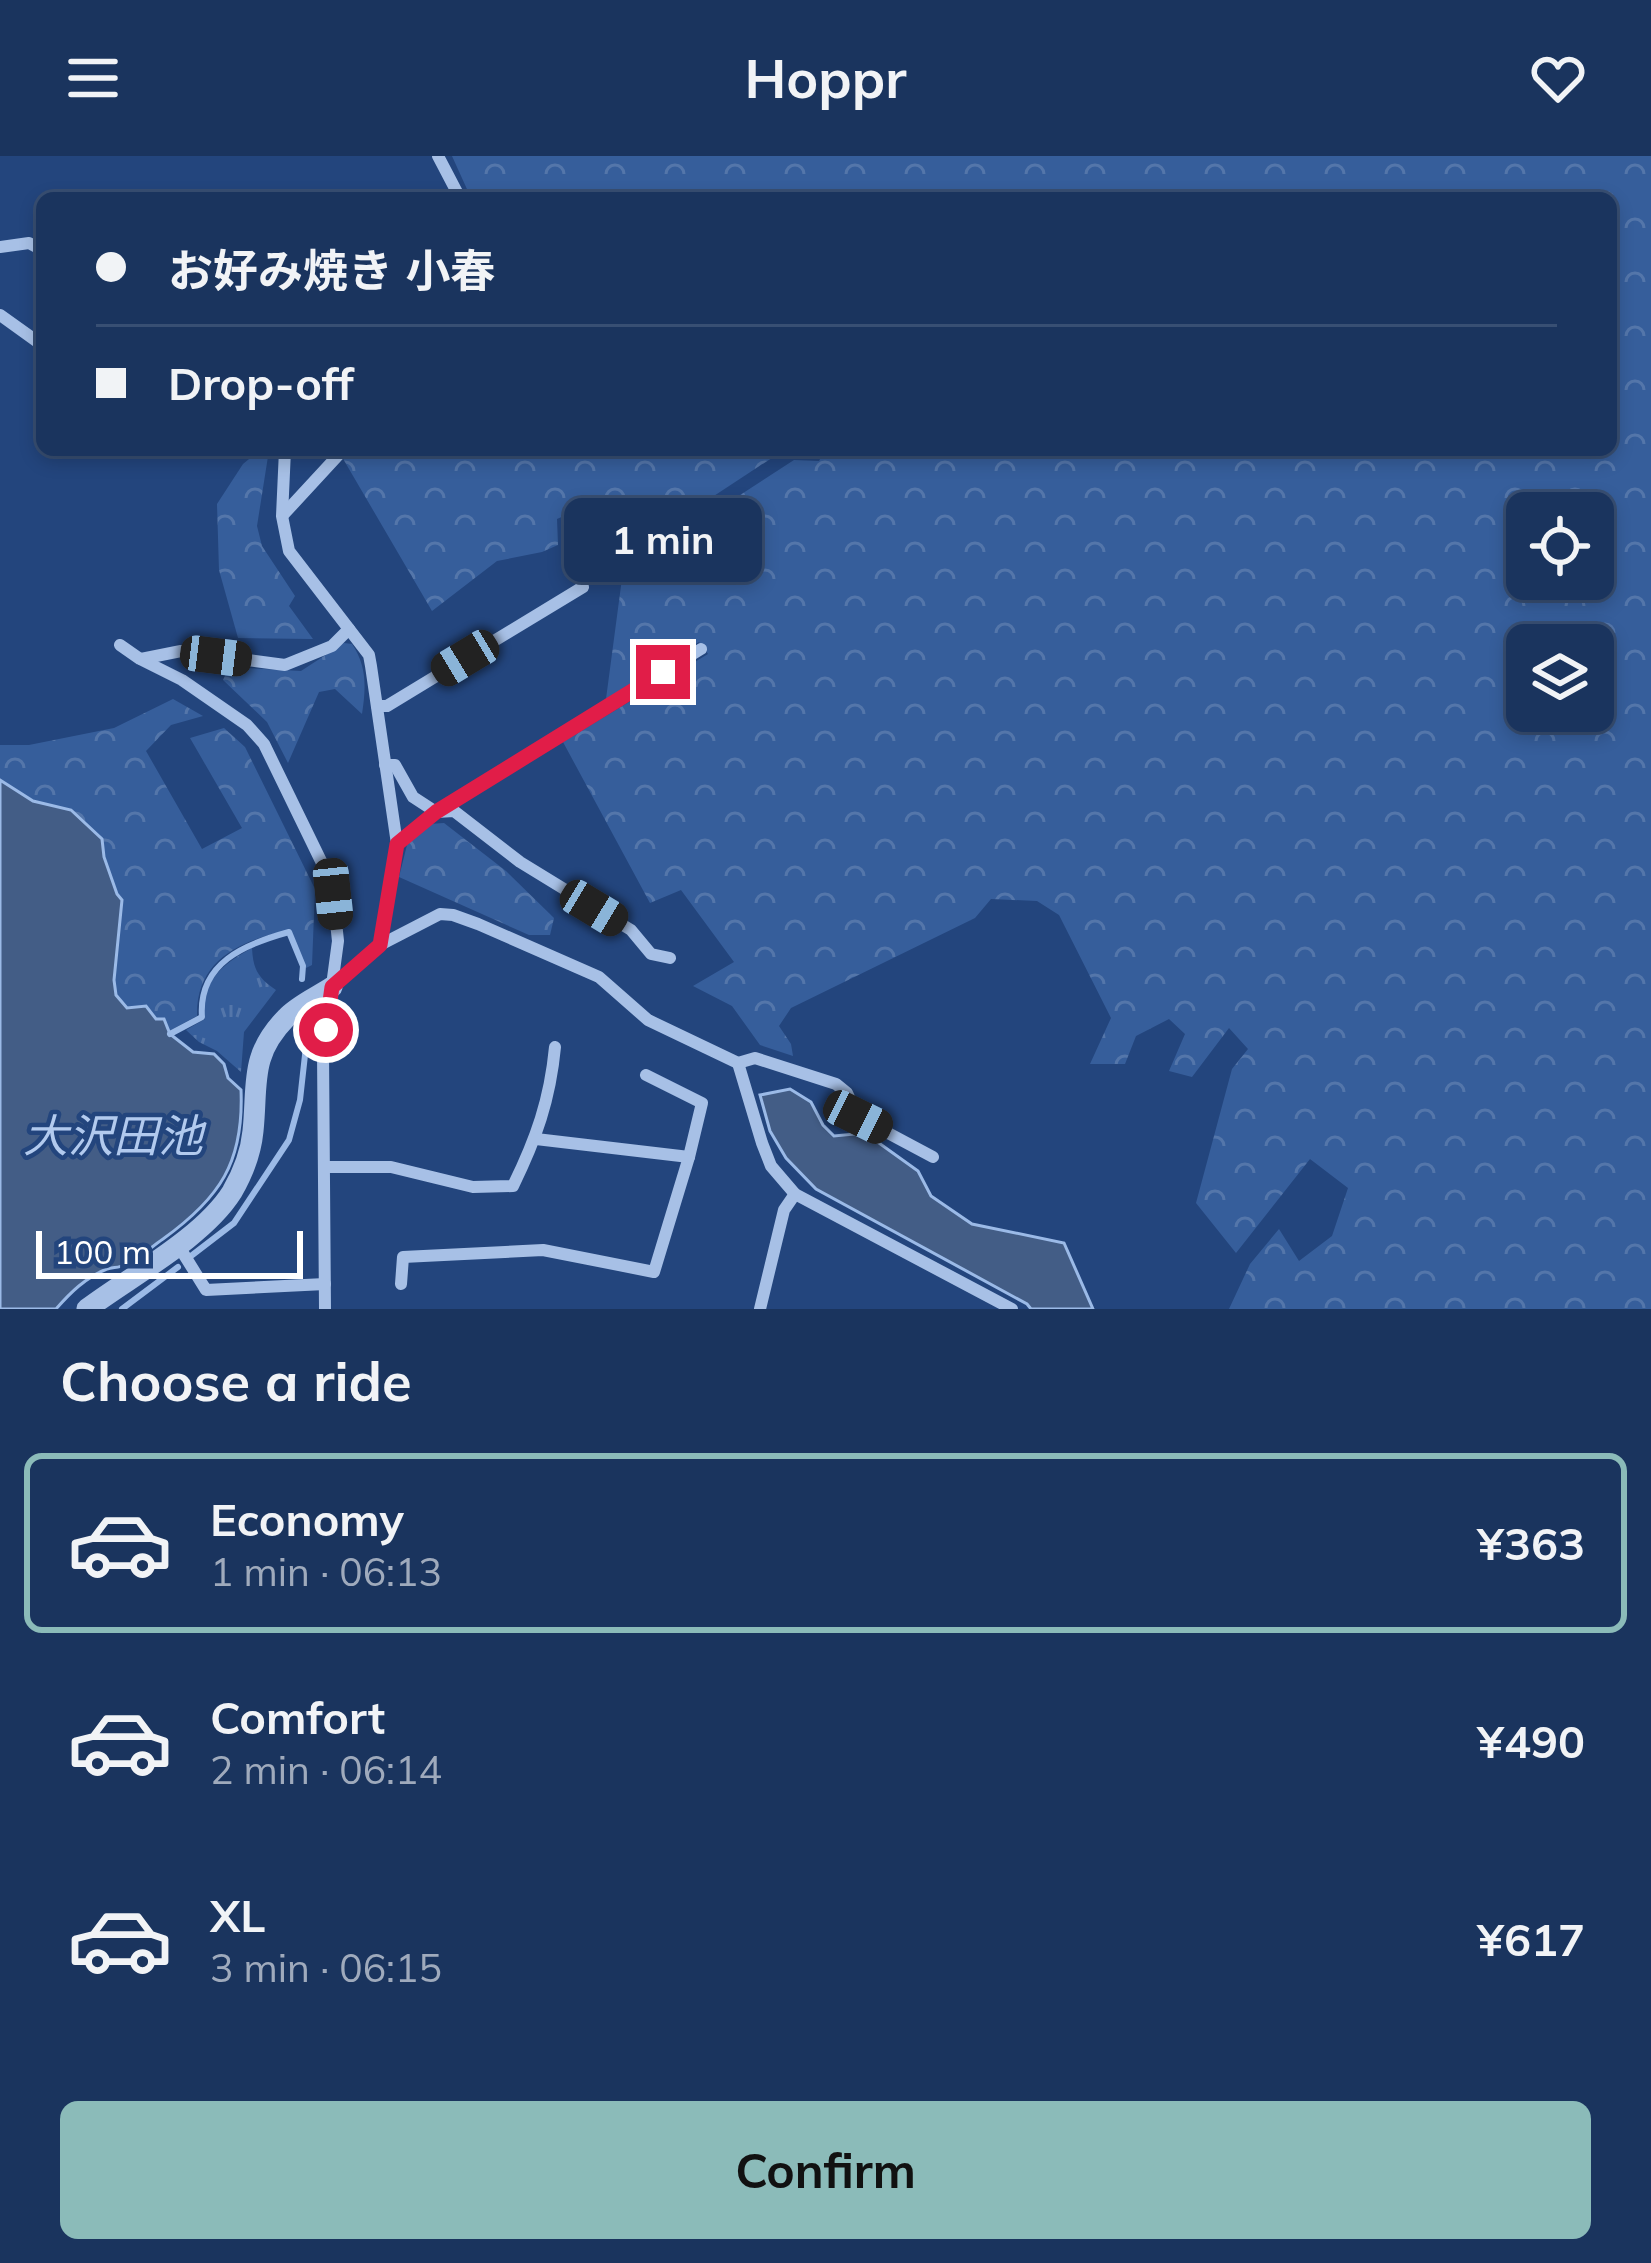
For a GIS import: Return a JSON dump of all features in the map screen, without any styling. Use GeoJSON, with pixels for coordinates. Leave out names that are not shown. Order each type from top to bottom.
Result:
{"type":"FeatureCollection","features":[{"type":"Feature","properties":{"kind":"street"},"geometry":{"type":"LineString","coordinates":[[438,156],[457,192]]}},
{"type":"Feature","properties":{"kind":"street"},"geometry":{"type":"LineString","coordinates":[[0,247],[29,243],[36,247]]}},
{"type":"Feature","properties":{"kind":"street"},"geometry":{"type":"LineString","coordinates":[[0,315],[36,341]]}},
{"type":"Feature","properties":{"kind":"street"},"geometry":{"type":"LineString","coordinates":[[285,456],[282,515],[289,551],[369,655],[397,844],[380,945]]}},
{"type":"Feature","properties":{"kind":"street"},"geometry":{"type":"LineString","coordinates":[[282,515],[337,456]]}},
{"type":"Feature","properties":{"kind":"street"},"geometry":{"type":"LineString","coordinates":[[376,706],[387,706],[583,587]]}},
{"type":"Feature","properties":{"kind":"street"},"geometry":{"type":"LineString","coordinates":[[140,659],[182,651],[285,665],[332,646],[349,629]]}},
{"type":"Feature","properties":{"kind":"street"},"geometry":{"type":"LineString","coordinates":[[120,645],[182,680],[247,725],[264,744],[333,894],[338,941],[323,1052],[325,1309]]}},
{"type":"Feature","properties":{"kind":"street"},"geometry":{"type":"LineString","coordinates":[[397,844],[436,812],[700,649]]}},
{"type":"Feature","properties":{"kind":"street"},"geometry":{"type":"LineString","coordinates":[[385,765],[395,765],[413,796],[436,812],[454,811],[520,862],[631,930],[651,954],[670,958]]}},
{"type":"Feature","properties":{"kind":"street"},"geometry":{"type":"LineString","coordinates":[[87,1309],[214,1215],[241,1176],[254,1130],[255,1075],[262,1052],[289,1014],[332,987],[380,945],[440,914],[478,923],[598,977],[648,1020],[738,1063],[755,1058],[836,1084],[847,1093],[858,1117],[933,1157]]}},
{"type":"Feature","properties":{"kind":"street"},"geometry":{"type":"LineString","coordinates":[[324,1167],[391,1167],[473,1187],[513,1186],[536,1139],[551,1087],[555,1047]]}},
{"type":"Feature","properties":{"kind":"street"},"geometry":{"type":"LineString","coordinates":[[738,1063],[771,1166],[795,1194],[1012,1309]]}},
{"type":"Feature","properties":{"kind":"street"},"geometry":{"type":"LineString","coordinates":[[401,1284],[403,1257],[490,1250],[543,1250],[654,1272],[701,1102],[646,1075]]}},
{"type":"Feature","properties":{"kind":"street"},"geometry":{"type":"LineString","coordinates":[[536,1139],[688,1157]]}},
{"type":"Feature","properties":{"kind":"street"},"geometry":{"type":"LineString","coordinates":[[760,1309],[784,1210],[795,1194]]}},
{"type":"Feature","properties":{"kind":"street"},"geometry":{"type":"LineString","coordinates":[[177,1244],[206,1290],[325,1284]]}},
{"type":"Feature","properties":{"kind":"green space"},"geometry":{"type":"Polygon","coordinates":[[[452,156],[1651,156],[1651,1309],[1229,1309],[1250,1264],[1279,1229],[1299,1261],[1332,1236],[1348,1188],[1310,1159],[1236,1253],[1196,1203],[1232,1069],[1248,1049],[1229,1028],[1192,1077],[1169,1071],[1185,1034],[1169,1019],[1136,1036],[1125,1064],[1090,1064],[1111,1018],[1059,915],[1037,901],[991,899],[975,918],[791,1008],[779,1026],[793,1056],[760,1045],[732,1006],[693,986],[734,962],[681,890],[650,903],[563,742],[708,654],[699,642],[606,699],[623,571],[794,460],[819,461],[822,456],[1617,456],[1617,192],[468,192],[452,156]]]}},
{"type":"Feature","properties":{"kind":"green space"},"geometry":{"type":"Polygon","coordinates":[[[253,456],[268,456],[257,526],[262,546],[295,596],[289,606],[313,639],[238,638],[219,570],[217,504],[253,456]]]}},
{"type":"Feature","properties":{"kind":"green space"},"geometry":{"type":"Polygon","coordinates":[[[775,456],[627,553],[600,500],[557,519],[558,545],[497,561],[432,611],[342,457],[775,456]]]}},
{"type":"Feature","properties":{"kind":"green space"},"geometry":{"type":"Polygon","coordinates":[[[344,643],[352,644],[363,669],[362,714],[335,689],[319,692],[288,763],[267,722],[223,680],[229,667],[301,671],[344,643]]]}},
{"type":"Feature","properties":{"kind":"green space"},"geometry":{"type":"Polygon","coordinates":[[[173,699],[203,716],[171,725],[146,751],[202,849],[242,828],[190,738],[224,728],[245,747],[315,889],[312,965],[306,968],[288,930],[238,947],[204,980],[197,1016],[169,1031],[164,1019],[127,1008],[116,995],[122,901],[104,857],[102,839],[71,810],[33,801],[0,779],[0,745],[29,745],[114,728],[173,699]]]}},
{"type":"Feature","properties":{"kind":"green space"},"geometry":{"type":"Polygon","coordinates":[[[444,823],[506,871],[554,918],[550,935],[529,935],[399,877],[407,845],[430,824],[444,823]]]}},
{"type":"Feature","properties":{"kind":"green space"},"geometry":{"type":"Polygon","coordinates":[[[252,948],[258,972],[276,990],[244,1032],[241,1072],[186,1030],[205,1019],[206,994],[216,975],[252,948]]]}},
{"type":"Feature","properties":{"kind":"water","name":"大沢田池"},"geometry":{"type":"Polygon","coordinates":[[[0,780],[33,801],[71,810],[102,839],[104,857],[122,900],[116,995],[127,1008],[146,1006],[156,1019],[164,1019],[170,1034],[193,1052],[214,1054],[241,1090],[233,1158],[214,1193],[140,1257],[92,1276],[56,1309],[0,1309],[0,780]]]}},
{"type":"Feature","properties":{"kind":"water"},"geometry":{"type":"Polygon","coordinates":[[[790,1089],[811,1102],[834,1136],[865,1133],[918,1171],[931,1196],[972,1224],[1064,1243],[1093,1309],[1031,1309],[816,1189],[786,1158],[770,1131],[760,1095],[790,1089]]]}},
{"type":"Feature","properties":{"kind":"waterway"},"geometry":{"type":"LineString","coordinates":[[170,1034],[202,1017],[203,998],[216,970],[256,943],[289,932],[303,966],[302,979]]}},
{"type":"Feature","properties":{"kind":"waterway"},"geometry":{"type":"LineString","coordinates":[[191,1256],[234,1223],[289,1140],[300,1100],[307,1037]]}},
{"type":"Feature","properties":{"kind":"waterway"},"geometry":{"type":"LineString","coordinates":[[122,1309],[178,1267]]}},
{"type":"Feature","properties":{"kind":"route"},"geometry":{"type":"LineString","coordinates":[[326,1030],[332,987],[380,945],[397,844],[436,812],[663,672]]}}]}
